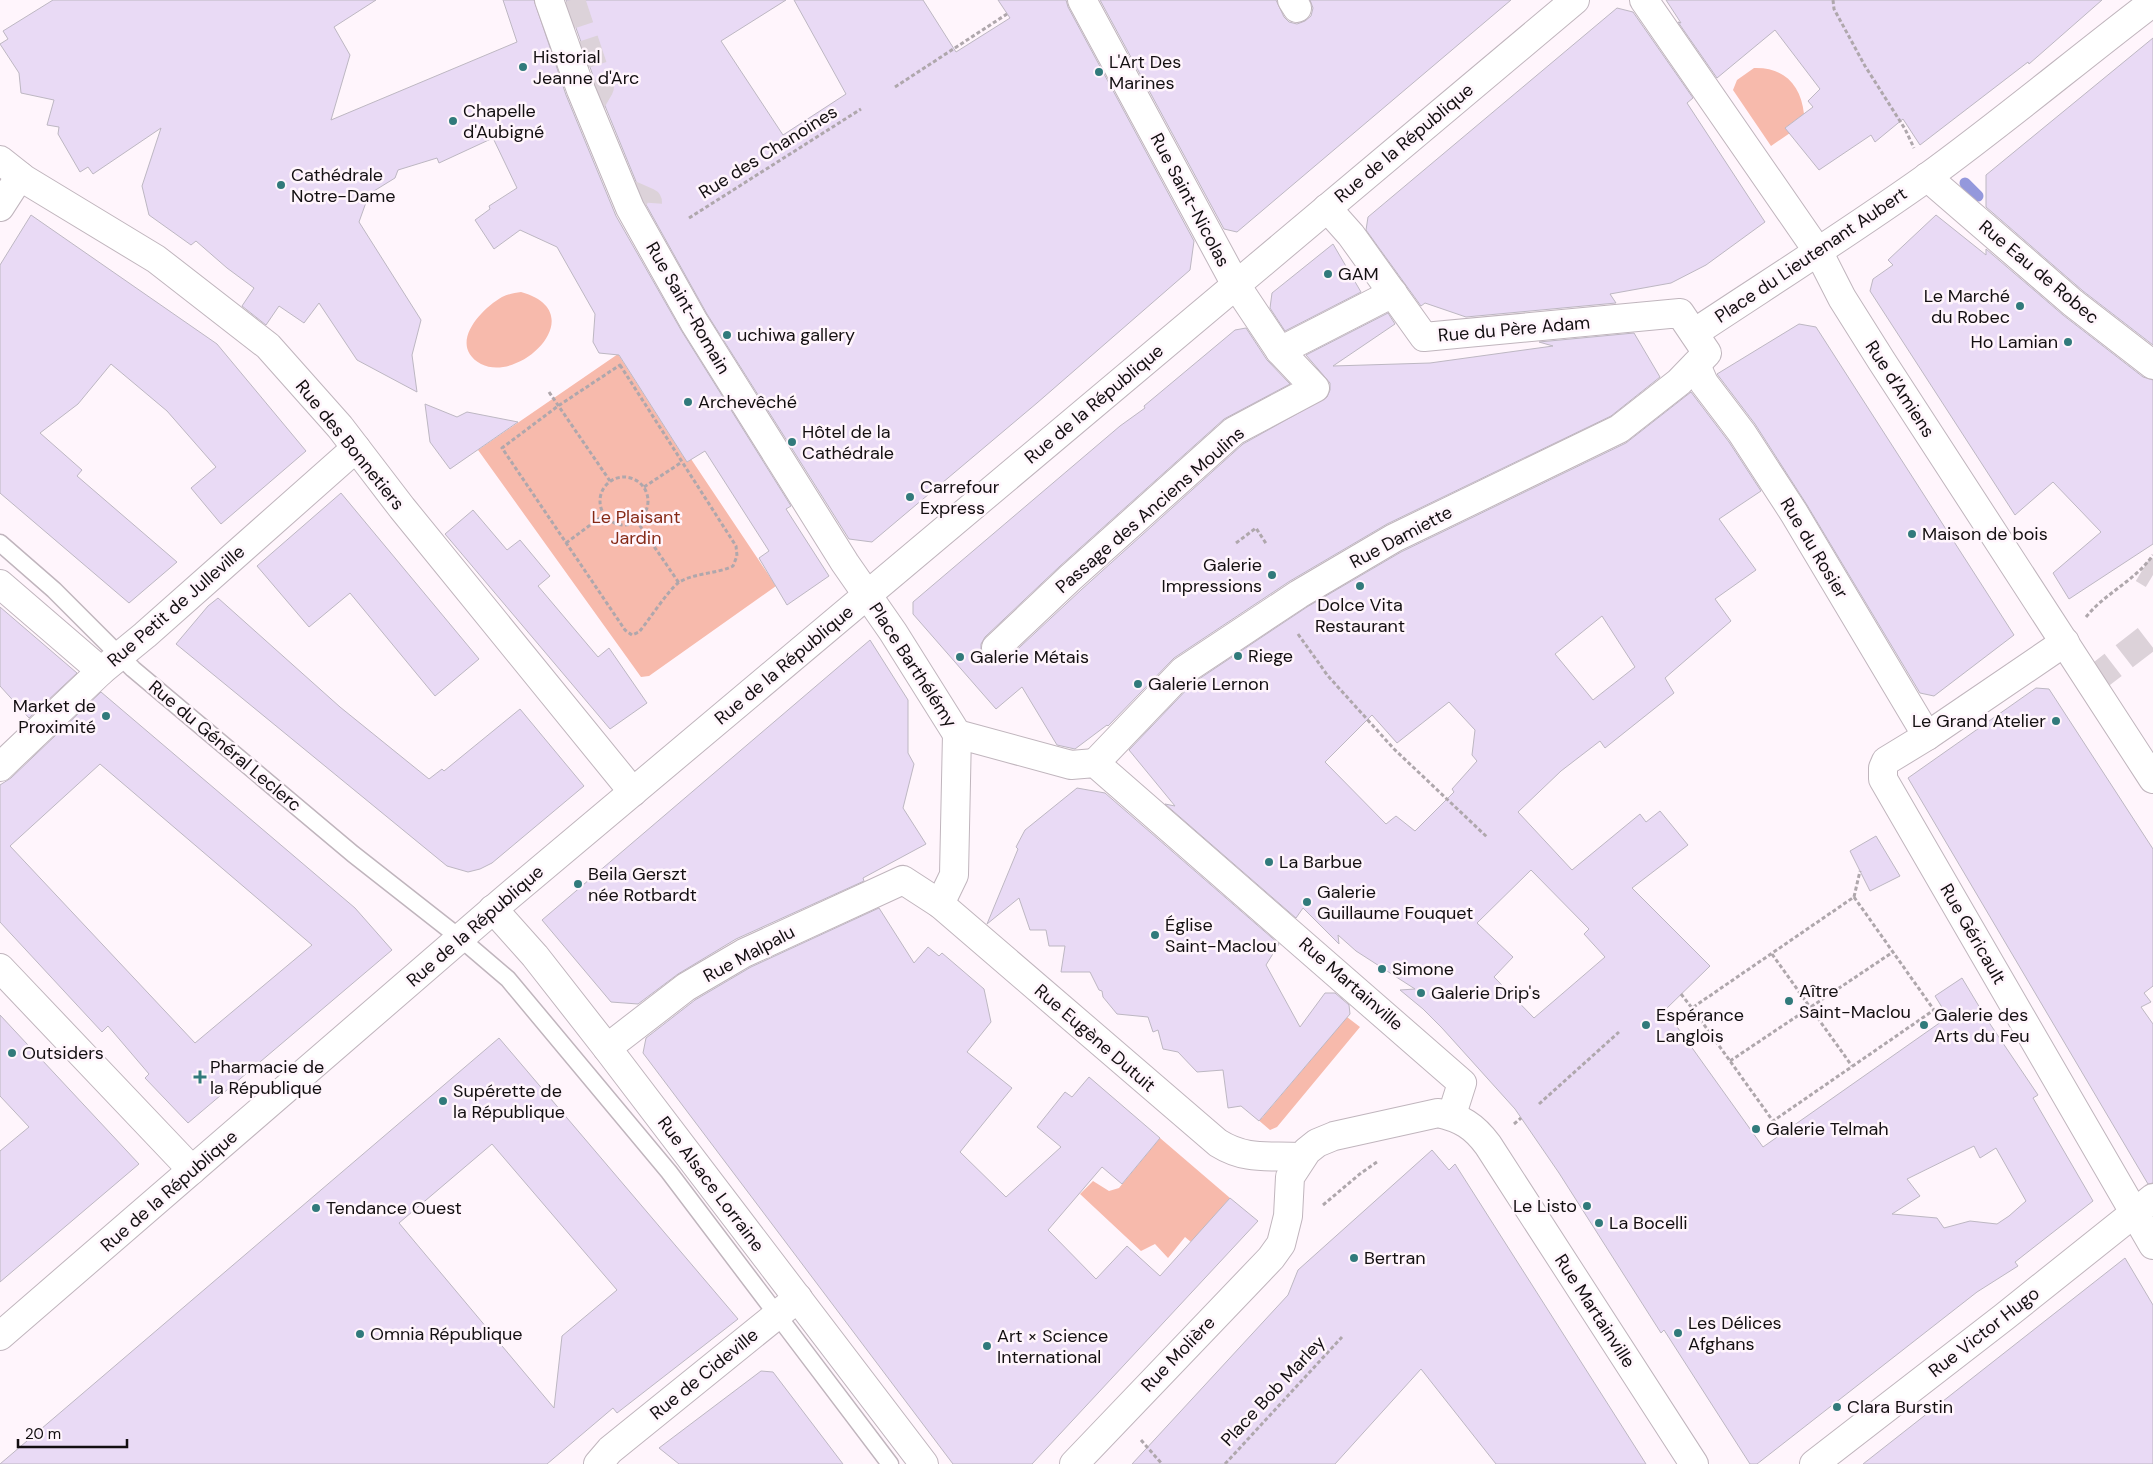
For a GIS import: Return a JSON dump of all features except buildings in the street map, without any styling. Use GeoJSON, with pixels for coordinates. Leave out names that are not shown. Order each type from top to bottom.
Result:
{"type":"FeatureCollection","features":[{"type":"Feature","properties":{"kind":"street","name":"Rue Saint-Romain"},"geometry":{"type":"LineString","coordinates":[[549,0],[581,90],[630,208],[694,322],[845,563],[868,595]]}},
{"type":"Feature","properties":{"kind":"street","name":"Rue Saint-Nicolas"},"geometry":{"type":"LineString","coordinates":[[1082,0],[1236,286],[1280,351],[1315,388]]}},
{"type":"Feature","properties":{"kind":"street","name":"Rue de la République"},"geometry":{"type":"LineString","coordinates":[[0,1336],[493,909],[1574,0]]}},
{"type":"Feature","properties":{"kind":"street","name":"Rue d'Amiens"},"geometry":{"type":"LineString","coordinates":[[1644,0],[1819,252],[1846,306],[2153,779]]}},
{"type":"Feature","properties":{"kind":"street","name":"Place du Lieutenant Aubert"},"geometry":{"type":"LineString","coordinates":[[1694,333],[1785,272],[1819,252],[1927,177],[2153,2]]}},
{"type":"Feature","properties":{"kind":"street"},"geometry":{"type":"LineString","coordinates":[[0,207],[9,167]]}},
{"type":"Feature","properties":{"kind":"street","name":"Rue des Bonnetiers"},"geometry":{"type":"LineString","coordinates":[[9,167],[156,259],[268,346],[340,427],[633,792]]}},
{"type":"Feature","properties":{"kind":"street","name":"Rue Eau de Robec"},"geometry":{"type":"LineString","coordinates":[[1927,177],[2073,303],[2153,365]]}},
{"type":"Feature","properties":{"kind":"street","name":"Rue du Père Adam"},"geometry":{"type":"LineString","coordinates":[[1327,208],[1351,235],[1424,337],[1680,314],[1694,333]]}},
{"type":"Feature","properties":{"kind":"street"},"geometry":{"type":"LineString","coordinates":[[1280,351],[1393,293]]}},
{"type":"Feature","properties":{"kind":"street","name":"Rue Damiette"},"geometry":{"type":"LineString","coordinates":[[1083,764],[1183,671],[1279,607],[1394,538],[1619,428],[1679,382],[1707,353],[1694,333]]}},
{"type":"Feature","properties":{"kind":"street","name":"Rue du Rosier"},"geometry":{"type":"LineString","coordinates":[[1696,365],[1704,383],[1742,433],[1794,513],[1927,736]]}},
{"type":"Feature","properties":{"kind":"street","name":"Passage des Anciens Moulins"},"geometry":{"type":"LineString","coordinates":[[996,648],[1070,578],[1234,431],[1315,388]]}},
{"type":"Feature","properties":{"kind":"street","name":"Rue Petit de Julleville"},"geometry":{"type":"LineString","coordinates":[[0,767],[110,663],[145,635],[356,448]]}},
{"type":"Feature","properties":{"kind":"street","name":"Rue du Général Leclerc"},"geometry":{"type":"LineString","coordinates":[[0,584],[110,663]]}},
{"type":"Feature","properties":{"kind":"street","name":"Place Barthélémy"},"geometry":{"type":"LineString","coordinates":[[868,595],[958,734],[954,875],[940,904]]}},
{"type":"Feature","properties":{"kind":"street"},"geometry":{"type":"LineString","coordinates":[[1927,736],[2065,642]]}},
{"type":"Feature","properties":{"kind":"street","name":"Place Barthélémy"},"geometry":{"type":"LineString","coordinates":[[958,734],[1083,764]]}},
{"type":"Feature","properties":{"kind":"street","name":"Rue Géricault"},"geometry":{"type":"LineString","coordinates":[[1927,736],[1886,760],[1883,768],[1883,779],[2144,1206],[2153,1245]]}},
{"type":"Feature","properties":{"kind":"street","name":"Rue Martainville"},"geometry":{"type":"LineString","coordinates":[[1083,764],[1462,1083],[1455,1105],[1446,1115],[1476,1130],[1488,1145],[1694,1464]]}},
{"type":"Feature","properties":{"kind":"street","name":"Rue Eugène Dutuit"},"geometry":{"type":"LineString","coordinates":[[903,880],[940,904],[1218,1143],[1233,1152],[1248,1155],[1301,1157]]}},
{"type":"Feature","properties":{"kind":"street","name":"Rue Malpalu"},"geometry":{"type":"LineString","coordinates":[[608,1048],[686,987],[744,953],[903,880]]}},
{"type":"Feature","properties":{"kind":"street","name":"Rue Alsace Lorraine"},"geometry":{"type":"LineString","coordinates":[[493,909],[535,956],[608,1048],[788,1306],[924,1464]]}},
{"type":"Feature","properties":{"kind":"street"},"geometry":{"type":"LineString","coordinates":[[0,968],[192,1170]]}},
{"type":"Feature","properties":{"kind":"street"},"geometry":{"type":"LineString","coordinates":[[1301,1157],[1317,1144],[1334,1136],[1446,1115]]}},
{"type":"Feature","properties":{"kind":"street","name":"Rue Molière"},"geometry":{"type":"LineString","coordinates":[[1074,1464],[1271,1258],[1280,1244],[1288,1216],[1290,1177],[1301,1157]]}},
{"type":"Feature","properties":{"kind":"street","name":"Rue Victor Hugo"},"geometry":{"type":"LineString","coordinates":[[1814,1464],[2144,1206]]}},
{"type":"Feature","properties":{"kind":"street","name":"Rue de Cideville"},"geometry":{"type":"LineString","coordinates":[[612,1459],[788,1306]]}},
{"type":"Feature","properties":{"kind":"lane","name":"Rue du Général Leclerc"},"geometry":{"type":"LineString","coordinates":[[0,543],[54,590],[110,663],[190,717],[353,854],[460,938]]}},
{"type":"Feature","properties":{"kind":"lane","name":"Rue Alsace Lorraine"},"geometry":{"type":"LineString","coordinates":[[460,938],[503,974],[669,1172],[788,1306],[890,1464]]}},
{"type":"Feature","properties":{"kind":"path"},"geometry":{"type":"LineString","coordinates":[[1833,0],[1834,9],[1865,66],[1905,129],[1927,177]]}},
{"type":"Feature","properties":{"kind":"path"},"geometry":{"type":"LineString","coordinates":[[895,87],[1006,14]]}},
{"type":"Feature","properties":{"kind":"path","name":"Rue des Chanoines"},"geometry":{"type":"LineString","coordinates":[[690,218],[861,109]]}},
{"type":"Feature","properties":{"kind":"path"},"geometry":{"type":"LineString","coordinates":[[620,365],[736,546],[737,556],[733,566],[721,572],[703,574],[678,583],[640,632],[632,635],[625,630],[502,448],[558,406],[620,365]]}},
{"type":"Feature","properties":{"kind":"path"},"geometry":{"type":"LineString","coordinates":[[549,392],[610,481]]}},
{"type":"Feature","properties":{"kind":"path"},"geometry":{"type":"LineString","coordinates":[[644,487],[682,462]]}},
{"type":"Feature","properties":{"kind":"path"},"geometry":{"type":"LineString","coordinates":[[619,477],[637,480],[644,487],[648,496],[645,514],[629,525],[620,525],[611,521],[600,506],[603,488],[610,481],[619,477]]}},
{"type":"Feature","properties":{"kind":"path"},"geometry":{"type":"LineString","coordinates":[[566,543],[606,514]]}},
{"type":"Feature","properties":{"kind":"path"},"geometry":{"type":"LineString","coordinates":[[636,520],[678,583]]}},
{"type":"Feature","properties":{"kind":"path"},"geometry":{"type":"LineString","coordinates":[[1236,543],[1256,528],[1267,545]]}},
{"type":"Feature","properties":{"kind":"path"},"geometry":{"type":"LineString","coordinates":[[2065,642],[2095,606],[2143,569],[2153,555]]}},
{"type":"Feature","properties":{"kind":"path"},"geometry":{"type":"LineString","coordinates":[[1279,607],[1328,676],[1394,749],[1487,837]]}},
{"type":"Feature","properties":{"kind":"path"},"geometry":{"type":"LineString","coordinates":[[1692,1008],[1854,897],[1860,871]]}},
{"type":"Feature","properties":{"kind":"path"},"geometry":{"type":"LineString","coordinates":[[1681,994],[1773,1121],[1934,1010],[1854,897]]}},
{"type":"Feature","properties":{"kind":"path"},"geometry":{"type":"LineString","coordinates":[[1730,1061],[1893,952]]}},
{"type":"Feature","properties":{"kind":"path"},"geometry":{"type":"LineString","coordinates":[[1772,954],[1852,1066]]}},
{"type":"Feature","properties":{"kind":"path"},"geometry":{"type":"LineString","coordinates":[[1539,1104],[1620,1032]]}},
{"type":"Feature","properties":{"kind":"path"},"geometry":{"type":"LineString","coordinates":[[1316,1210],[1361,1173],[1384,1157]]}},
{"type":"Feature","properties":{"kind":"path","name":"Place Bob Marley"},"geometry":{"type":"LineString","coordinates":[[1225,1464],[1342,1336]]}},
{"type":"Feature","properties":{"kind":"green space"},"geometry":{"type":"Polygon","coordinates":[[[1754,68],[1765,68],[1782,74],[1795,86],[1802,104],[1804,114],[1785,128],[1790,133],[1771,146],[1733,90],[1737,80],[1754,68]]]}},
{"type":"Feature","properties":{"kind":"green space"},"geometry":{"type":"Polygon","coordinates":[[[521,292],[542,302],[551,314],[551,329],[543,343],[530,355],[514,364],[497,367],[481,364],[471,356],[467,347],[467,338],[471,328],[477,318],[494,303],[504,296],[521,292]]]}},
{"type":"Feature","properties":{"kind":"green space","name":"Le Plaisant Jardin"},"geometry":{"type":"Polygon","coordinates":[[[618,354],[683,456],[691,459],[776,586],[649,676],[641,677],[478,450],[618,354]]]}},
{"type":"Feature","properties":{"kind":"green space"},"geometry":{"type":"Polygon","coordinates":[[[1347,1017],[1360,1027],[1277,1127],[1270,1130],[1256,1118],[1262,1118],[1347,1017]]]}},
{"type":"Feature","properties":{"kind":"green space"},"geometry":{"type":"Polygon","coordinates":[[[1160,1138],[1230,1198],[1191,1242],[1185,1237],[1168,1258],[1155,1244],[1141,1251],[1080,1194],[1093,1181],[1109,1191],[1119,1188],[1160,1138]]]}},
{"type":"Feature","properties":{"kind":"waterway"},"geometry":{"type":"LineString","coordinates":[[1965,183],[1978,196]]}},
{"type":"Feature","properties":{"kind":"tunnel"},"geometry":{"type":"LineString","coordinates":[[571,0],[600,87],[588,108]]}},
{"type":"Feature","properties":{"kind":"tunnel"},"geometry":{"type":"LineString","coordinates":[[623,191],[648,202],[647,216],[638,222]]}},
{"type":"Feature","properties":{"kind":"tunnel"},"geometry":{"type":"LineString","coordinates":[[2143,569],[2153,575]]}},
{"type":"Feature","properties":{"kind":"tunnel"},"geometry":{"type":"LineString","coordinates":[[2091,682],[2153,634]]}},
{"type":"Feature","properties":{"kind":"place","name":"Historial Jeanne d'Arc"},"geometry":{"type":"Point","coordinates":[523,67]}},
{"type":"Feature","properties":{"kind":"place","name":"L'Art Des Marines"},"geometry":{"type":"Point","coordinates":[1099,72]}},
{"type":"Feature","properties":{"kind":"place","name":"Chapelle d'Aubigné"},"geometry":{"type":"Point","coordinates":[453,121]}},
{"type":"Feature","properties":{"kind":"place","name":"Cathédrale Notre-Dame"},"geometry":{"type":"Point","coordinates":[281,185]}},
{"type":"Feature","properties":{"kind":"place","name":"GAM"},"geometry":{"type":"Point","coordinates":[1328,274]}},
{"type":"Feature","properties":{"kind":"place","name":"Le Marché du Robec"},"geometry":{"type":"Point","coordinates":[2020,306]}},
{"type":"Feature","properties":{"kind":"place","name":"uchiwa gallery"},"geometry":{"type":"Point","coordinates":[727,335]}},
{"type":"Feature","properties":{"kind":"place","name":"Ho Lamian"},"geometry":{"type":"Point","coordinates":[2068,342]}},
{"type":"Feature","properties":{"kind":"place","name":"Archevêché"},"geometry":{"type":"Point","coordinates":[688,402]}},
{"type":"Feature","properties":{"kind":"place","name":"Hôtel de la Cathédrale"},"geometry":{"type":"Point","coordinates":[792,442]}},
{"type":"Feature","properties":{"kind":"place","name":"Carrefour Express"},"geometry":{"type":"Point","coordinates":[910,497]}},
{"type":"Feature","properties":{"kind":"place","name":"Maison de bois"},"geometry":{"type":"Point","coordinates":[1912,534]}},
{"type":"Feature","properties":{"kind":"place","name":"Galerie Impressions"},"geometry":{"type":"Point","coordinates":[1272,575]}},
{"type":"Feature","properties":{"kind":"place","name":"Dolce Vita Restaurant"},"geometry":{"type":"Point","coordinates":[1360,586]}},
{"type":"Feature","properties":{"kind":"place","name":"Riege"},"geometry":{"type":"Point","coordinates":[1238,656]}},
{"type":"Feature","properties":{"kind":"place","name":"Galerie Métais"},"geometry":{"type":"Point","coordinates":[960,657]}},
{"type":"Feature","properties":{"kind":"place","name":"Galerie Lernon"},"geometry":{"type":"Point","coordinates":[1138,684]}},
{"type":"Feature","properties":{"kind":"place","name":"Market de Proximité"},"geometry":{"type":"Point","coordinates":[106,716]}},
{"type":"Feature","properties":{"kind":"place","name":"Le Grand Atelier"},"geometry":{"type":"Point","coordinates":[2056,721]}},
{"type":"Feature","properties":{"kind":"place","name":"La Barbue"},"geometry":{"type":"Point","coordinates":[1269,862]}},
{"type":"Feature","properties":{"kind":"place","name":"Beila Gerszt née Rotbardt"},"geometry":{"type":"Point","coordinates":[578,884]}},
{"type":"Feature","properties":{"kind":"place","name":"Galerie Guillaume Fouquet"},"geometry":{"type":"Point","coordinates":[1307,902]}},
{"type":"Feature","properties":{"kind":"place","name":"Église Saint-Maclou"},"geometry":{"type":"Point","coordinates":[1155,935]}},
{"type":"Feature","properties":{"kind":"place","name":"Simone"},"geometry":{"type":"Point","coordinates":[1382,969]}},
{"type":"Feature","properties":{"kind":"place","name":"Galerie Drip's"},"geometry":{"type":"Point","coordinates":[1421,993]}},
{"type":"Feature","properties":{"kind":"place","name":"Aître Saint-Maclou"},"geometry":{"type":"Point","coordinates":[1789,1001]}},
{"type":"Feature","properties":{"kind":"place","name":"Espérance Langlois"},"geometry":{"type":"Point","coordinates":[1646,1025]}},
{"type":"Feature","properties":{"kind":"place","name":"Galerie des Arts du Feu"},"geometry":{"type":"Point","coordinates":[1924,1025]}},
{"type":"Feature","properties":{"kind":"place","name":"Outsiders"},"geometry":{"type":"Point","coordinates":[12,1053]}},
{"type":"Feature","properties":{"kind":"place","name":"Pharmacie de la République"},"geometry":{"type":"Point","coordinates":[200,1077]}},
{"type":"Feature","properties":{"kind":"place","name":"Supérette de la République"},"geometry":{"type":"Point","coordinates":[443,1101]}},
{"type":"Feature","properties":{"kind":"place","name":"Galerie Telmah"},"geometry":{"type":"Point","coordinates":[1756,1129]}},
{"type":"Feature","properties":{"kind":"place","name":"Le Listo"},"geometry":{"type":"Point","coordinates":[1587,1206]}},
{"type":"Feature","properties":{"kind":"place","name":"Tendance Ouest"},"geometry":{"type":"Point","coordinates":[316,1208]}},
{"type":"Feature","properties":{"kind":"place","name":"La Bocelli"},"geometry":{"type":"Point","coordinates":[1599,1223]}},
{"type":"Feature","properties":{"kind":"place","name":"Bertran"},"geometry":{"type":"Point","coordinates":[1354,1258]}},
{"type":"Feature","properties":{"kind":"place","name":"Les Délices Afghans"},"geometry":{"type":"Point","coordinates":[1678,1333]}},
{"type":"Feature","properties":{"kind":"place","name":"Omnia République"},"geometry":{"type":"Point","coordinates":[360,1334]}},
{"type":"Feature","properties":{"kind":"place","name":"Art × Science International"},"geometry":{"type":"Point","coordinates":[987,1346]}},
{"type":"Feature","properties":{"kind":"place","name":"Clara Burstin"},"geometry":{"type":"Point","coordinates":[1837,1407]}}]}
